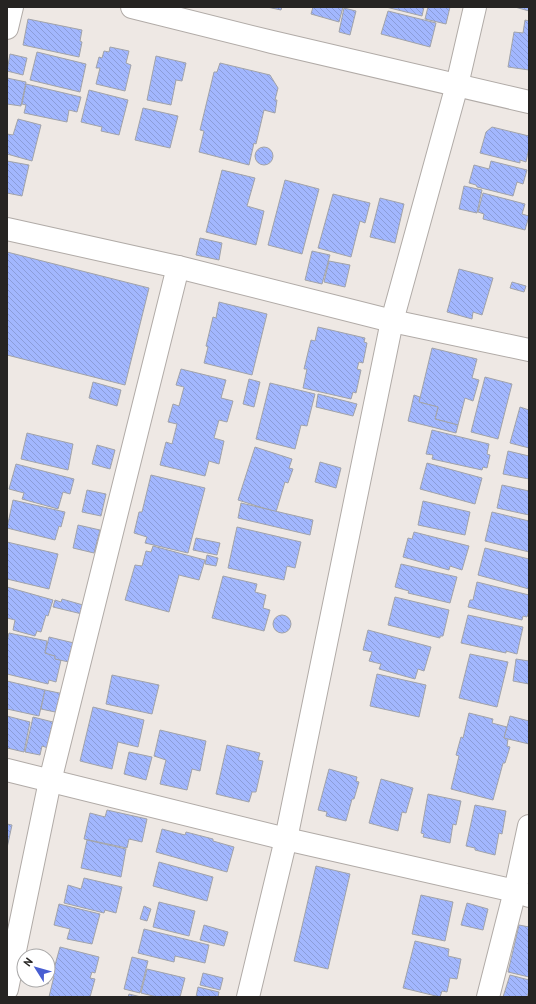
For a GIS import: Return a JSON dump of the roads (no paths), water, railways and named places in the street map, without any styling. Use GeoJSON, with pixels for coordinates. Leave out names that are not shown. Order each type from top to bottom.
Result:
{"type":"FeatureCollection","features":[{"type":"Feature","properties":{"kind":"street"},"geometry":{"type":"LineString","coordinates":[[7,28],[12,7]]}},
{"type":"Feature","properties":{"kind":"street"},"geometry":{"type":"LineString","coordinates":[[132,7],[272,42],[529,102]]}},
{"type":"Feature","properties":{"kind":"street"},"geometry":{"type":"LineString","coordinates":[[248,997],[286,839],[392,321],[457,85],[475,7]]}},
{"type":"Feature","properties":{"kind":"street"},"geometry":{"type":"LineString","coordinates":[[7,229],[178,267],[392,321],[529,350]]}},
{"type":"Feature","properties":{"kind":"street"},"geometry":{"type":"LineString","coordinates":[[7,989],[50,781],[178,267]]}},
{"type":"Feature","properties":{"kind":"street"},"geometry":{"type":"LineString","coordinates":[[7,770],[286,839],[522,893]]}},
{"type":"Feature","properties":{"kind":"street"},"geometry":{"type":"LineString","coordinates":[[488,997],[522,893],[529,826]]}}]}
